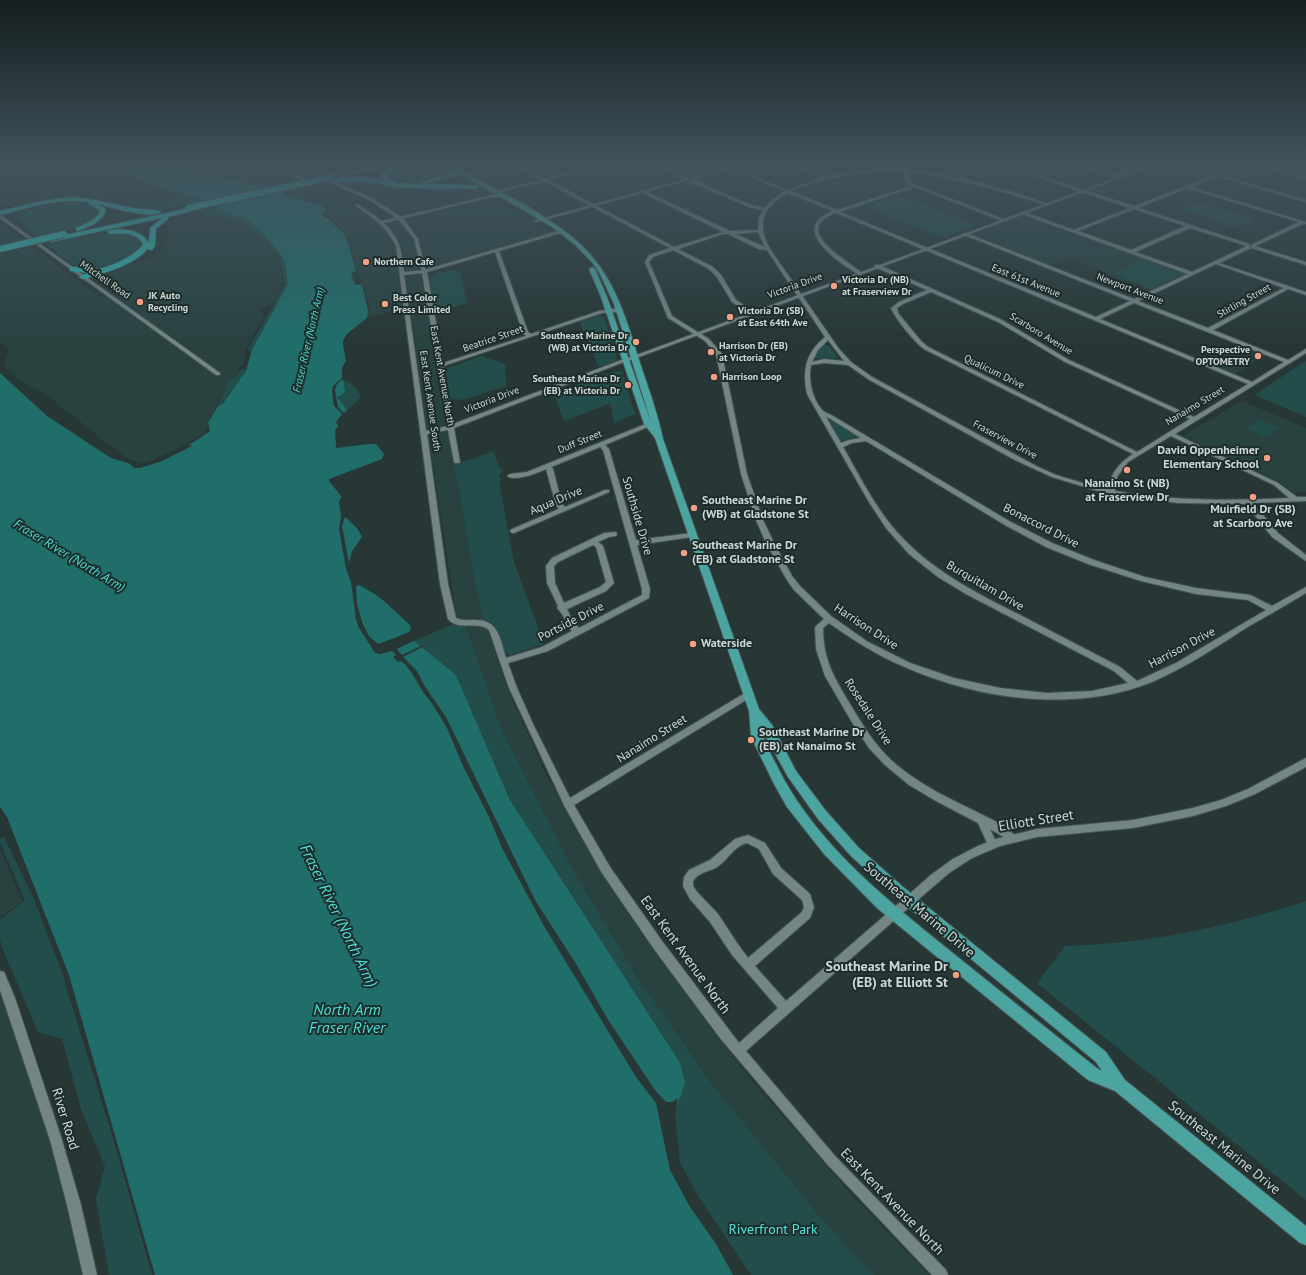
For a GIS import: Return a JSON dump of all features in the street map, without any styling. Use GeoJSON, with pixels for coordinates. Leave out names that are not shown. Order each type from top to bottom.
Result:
{"type":"FeatureCollection","features":[{"type":"Feature","properties":{"kind":"highway"},"geometry":{"type":"LineString","coordinates":[[0,249],[54,239],[84,226]]}},
{"type":"Feature","properties":{"kind":"highway"},"geometry":{"type":"LineString","coordinates":[[78,229],[99,226]]}},
{"type":"Feature","properties":{"kind":"highway"},"geometry":{"type":"LineString","coordinates":[[0,249],[107,226]]}},
{"type":"Feature","properties":{"kind":"highway"},"geometry":{"type":"LineString","coordinates":[[65,235],[111,226]]}},
{"type":"Feature","properties":{"kind":"highway"},"geometry":{"type":"LineString","coordinates":[[83,277],[142,256],[152,246],[152,232],[155,226]]}},
{"type":"Feature","properties":{"kind":"highway"},"geometry":{"type":"LineString","coordinates":[[65,235],[98,232],[129,232],[144,239],[146,243],[145,248],[139,254],[102,271],[95,276],[92,283]]}},
{"type":"Feature","properties":{"kind":"highway"},"geometry":{"type":"LineString","coordinates":[[73,269],[102,271]]}},
{"type":"Feature","properties":{"kind":"main road","name":"Southeast Marine Drive"},"geometry":{"type":"LineString","coordinates":[[544,226],[558,232],[584,250],[595,262],[614,296],[635,357],[652,423]]}},
{"type":"Feature","properties":{"kind":"main road","name":"Southeast Marine Drive"},"geometry":{"type":"LineString","coordinates":[[550,226],[578,252],[594,271],[626,360],[658,439],[754,711],[757,737],[778,781],[791,803],[828,850],[894,914],[1093,1075],[1120,1085]]}},
{"type":"Feature","properties":{"kind":"main road","name":"Southeast Marine Drive"},"geometry":{"type":"LineString","coordinates":[[754,711],[768,728],[792,774],[822,815],[855,852],[909,900],[1101,1057],[1120,1085],[1306,1237]]}},
{"type":"Feature","properties":{"kind":"street","name":"Mitchell Road"},"geometry":{"type":"LineString","coordinates":[[15,226],[83,277],[218,374]]}},
{"type":"Feature","properties":{"kind":"street","name":"East Kent Avenue South"},"geometry":{"type":"LineString","coordinates":[[385,226],[393,235],[398,246],[444,584],[451,617],[456,622],[465,624]]}},
{"type":"Feature","properties":{"kind":"street","name":"East Kent Avenue North"},"geometry":{"type":"LineString","coordinates":[[406,226],[416,239],[424,271],[458,462]]}},
{"type":"Feature","properties":{"kind":"street"},"geometry":{"type":"LineString","coordinates":[[633,226],[716,272],[734,301],[752,313]]}},
{"type":"Feature","properties":{"kind":"street"},"geometry":{"type":"LineString","coordinates":[[714,226],[761,248],[768,249]]}},
{"type":"Feature","properties":{"kind":"street"},"geometry":{"type":"LineString","coordinates":[[728,232],[760,231],[760,226]]}},
{"type":"Feature","properties":{"kind":"street"},"geometry":{"type":"LineString","coordinates":[[817,226],[817,234],[838,259],[860,273]]}},
{"type":"Feature","properties":{"kind":"street","name":"East 61st Avenue"},"geometry":{"type":"LineString","coordinates":[[868,226],[1252,384]]}},
{"type":"Feature","properties":{"kind":"street","name":"Victoria Drive"},"geometry":{"type":"LineString","coordinates":[[424,434],[438,431],[988,226]]}},
{"type":"Feature","properties":{"kind":"street"},"geometry":{"type":"LineString","coordinates":[[1060,226],[1192,274]]}},
{"type":"Feature","properties":{"kind":"street"},"geometry":{"type":"LineString","coordinates":[[1075,231],[1089,226]]}},
{"type":"Feature","properties":{"kind":"street"},"geometry":{"type":"LineString","coordinates":[[1131,252],[1191,226],[1306,264]]}},
{"type":"Feature","properties":{"kind":"street"},"geometry":{"type":"LineString","coordinates":[[1096,319],[1251,246],[1298,226]]}},
{"type":"Feature","properties":{"kind":"street","name":"Fraserview Drive"},"geometry":{"type":"LineString","coordinates":[[760,231],[768,249],[837,350],[849,363],[870,378],[1031,466],[1076,484],[1111,493],[1153,499],[1193,502],[1248,502],[1306,499]]}},
{"type":"Feature","properties":{"kind":"street"},"geometry":{"type":"LineString","coordinates":[[402,274],[424,271],[558,232]]}},
{"type":"Feature","properties":{"kind":"street","name":"Harrison Drive"},"geometry":{"type":"LineString","coordinates":[[728,232],[651,256],[647,259],[647,265],[670,317],[711,343],[719,354],[742,468],[751,500],[770,542],[796,587],[828,619],[885,656],[930,674],[960,683],[992,690],[1047,697],[1098,694],[1135,684],[1169,671],[1306,590]]}},
{"type":"Feature","properties":{"kind":"street","name":"Newport Avenue"},"geometry":{"type":"LineString","coordinates":[[964,234],[1289,362]]}},
{"type":"Feature","properties":{"kind":"street"},"geometry":{"type":"LineString","coordinates":[[496,250],[498,252],[526,333],[530,336]]}},
{"type":"Feature","properties":{"kind":"street"},"geometry":{"type":"LineString","coordinates":[[1216,263],[1306,294]]}},
{"type":"Feature","properties":{"kind":"street","name":"Scarboro Avenue"},"geometry":{"type":"LineString","coordinates":[[877,266],[1000,321],[1067,361],[1194,420]]}},
{"type":"Feature","properties":{"kind":"street","name":"Stirling Street"},"geometry":{"type":"LineString","coordinates":[[1210,330],[1287,288]]}},
{"type":"Feature","properties":{"kind":"street","name":"Qualicum Drive"},"geometry":{"type":"LineString","coordinates":[[932,290],[901,303],[894,308],[896,313],[919,342],[926,348],[1137,454]]}},
{"type":"Feature","properties":{"kind":"street","name":"Beatrice Street"},"geometry":{"type":"LineString","coordinates":[[440,365],[601,312],[619,310]]}},
{"type":"Feature","properties":{"kind":"street","name":"Burquitlam Drive"},"geometry":{"type":"LineString","coordinates":[[828,337],[816,347],[809,364],[807,382],[810,394],[872,502],[888,526],[912,552],[941,575],[968,592],[1117,669],[1135,684]]}},
{"type":"Feature","properties":{"kind":"street","name":"Nanaimo Street"},"geometry":{"type":"LineString","coordinates":[[1111,493],[1116,472],[1126,460],[1306,351]]}},
{"type":"Feature","properties":{"kind":"street"},"geometry":{"type":"LineString","coordinates":[[809,364],[824,361],[849,363]]}},
{"type":"Feature","properties":{"kind":"street","name":"Bonaccord Drive"},"geometry":{"type":"LineString","coordinates":[[820,412],[832,417],[1027,534],[1071,554],[1118,571],[1171,586],[1250,598],[1273,610]]}},
{"type":"Feature","properties":{"kind":"street","name":"Duff Street"},"geometry":{"type":"LineString","coordinates":[[510,476],[528,474],[652,423]]}},
{"type":"Feature","properties":{"kind":"street"},"geometry":{"type":"LineString","coordinates":[[1170,434],[1276,484],[1295,499]]}},
{"type":"Feature","properties":{"kind":"street"},"geometry":{"type":"LineString","coordinates":[[840,446],[851,441],[868,439]]}},
{"type":"Feature","properties":{"kind":"street","name":"Southside Drive"},"geometry":{"type":"LineString","coordinates":[[601,444],[606,449],[634,543],[646,590],[646,596]]}},
{"type":"Feature","properties":{"kind":"street"},"geometry":{"type":"LineString","coordinates":[[546,466],[550,469],[558,505],[563,509]]}},
{"type":"Feature","properties":{"kind":"street","name":"Aqua Drive"},"geometry":{"type":"LineString","coordinates":[[514,531],[607,491]]}},
{"type":"Feature","properties":{"kind":"street"},"geometry":{"type":"LineString","coordinates":[[1248,502],[1275,535],[1306,559]]}},
{"type":"Feature","properties":{"kind":"street"},"geometry":{"type":"LineString","coordinates":[[578,632],[570,624],[561,608],[551,584],[551,564],[555,560],[613,534]]}},
{"type":"Feature","properties":{"kind":"street"},"geometry":{"type":"LineString","coordinates":[[634,543],[692,535]]}},
{"type":"Feature","properties":{"kind":"street"},"geometry":{"type":"LineString","coordinates":[[561,608],[603,589],[610,583],[599,546],[594,542]]}},
{"type":"Feature","properties":{"kind":"street","name":"Portside Drive"},"geometry":{"type":"LineString","coordinates":[[504,662],[545,649],[646,596]]}},
{"type":"Feature","properties":{"kind":"street","name":"Rosedale Drive"},"geometry":{"type":"LineString","coordinates":[[828,619],[819,627],[818,640],[822,662],[839,693],[872,744],[887,761],[921,788],[989,823],[1012,838]]}},
{"type":"Feature","properties":{"kind":"street","name":"East Kent Avenue North"},"geometry":{"type":"LineString","coordinates":[[465,624],[479,623],[490,626],[528,724],[568,804],[606,870],[658,945],[738,1051],[835,1165],[942,1275]]}},
{"type":"Feature","properties":{"kind":"street","name":"Nanaimo Street"},"geometry":{"type":"LineString","coordinates":[[568,804],[748,695]]}},
{"type":"Feature","properties":{"kind":"street","name":"Elliott Street"},"geometry":{"type":"LineString","coordinates":[[738,1051],[933,879],[953,864],[992,844],[1012,838],[1050,831],[1135,824],[1192,812],[1256,790],[1306,762]]}},
{"type":"Feature","properties":{"kind":"street"},"geometry":{"type":"LineString","coordinates":[[981,820],[992,844]]}},
{"type":"Feature","properties":{"kind":"street"},"geometry":{"type":"LineString","coordinates":[[748,965],[806,915],[809,907],[806,897],[777,871],[762,846],[748,839],[737,842],[716,863],[696,871],[688,880],[691,892],[714,917],[735,950],[786,1009]]}},
{"type":"Feature","properties":{"kind":"street","name":"River Road"},"geometry":{"type":"LineString","coordinates":[[0,976],[9,998],[56,1140],[74,1205],[90,1275]]}},
{"type":"Feature","properties":{"kind":"shaded area"},"geometry":{"type":"Polygon","coordinates":[[[0,226],[3,226],[101,298],[121,291],[102,280],[107,274],[152,257],[162,251],[168,240],[166,228],[168,226],[243,226],[247,227],[268,244],[278,257],[283,281],[274,304],[257,310],[264,316],[244,353],[246,359],[233,378],[224,384],[226,389],[203,434],[177,449],[143,464],[125,457],[48,396],[20,380],[4,366],[9,349],[4,344],[0,344],[0,226]]]}},
{"type":"Feature","properties":{"kind":"shaded area"},"geometry":{"type":"Polygon","coordinates":[[[338,226],[383,226],[395,246],[403,308],[368,318],[369,307],[365,288],[358,273],[351,249],[338,226]]]}},
{"type":"Feature","properties":{"kind":"shaded area"},"geometry":{"type":"Polygon","coordinates":[[[388,226],[403,226],[408,232],[415,243],[420,269],[408,272],[406,270],[401,247],[388,226]]]}},
{"type":"Feature","properties":{"kind":"shaded area"},"geometry":{"type":"Polygon","coordinates":[[[410,226],[538,226],[548,233],[431,266],[427,265],[417,235],[410,226]]]}},
{"type":"Feature","properties":{"kind":"shaded area"},"geometry":{"type":"Polygon","coordinates":[[[996,226],[1053,226],[1184,272],[1186,275],[1154,290],[1148,289],[1073,260],[1066,260],[1049,266],[971,235],[996,226]]]}},
{"type":"Feature","properties":{"kind":"shaded area"},"geometry":{"type":"Polygon","coordinates":[[[421,273],[447,422],[443,427],[434,429],[429,429],[427,427],[406,278],[421,273]]]}},
{"type":"Feature","properties":{"kind":"shaded area"},"geometry":{"type":"Polygon","coordinates":[[[1239,345],[1266,355],[1235,374],[1207,364],[1239,345]]]}},
{"type":"Feature","properties":{"kind":"shaded area","name":"David Oppenheimer Elementary School"},"geometry":{"type":"Polygon","coordinates":[[[1242,401],[1306,428],[1306,492],[1295,493],[1275,479],[1183,436],[1242,401]]]}},
{"type":"Feature","properties":{"kind":"shaded area"},"geometry":{"type":"Polygon","coordinates":[[[443,432],[449,434],[475,584],[484,620],[463,619],[458,617],[456,612],[429,440],[433,435],[443,432]]]}},
{"type":"Feature","properties":{"kind":"shaded area"},"geometry":{"type":"Polygon","coordinates":[[[479,626],[488,631],[508,690],[543,769],[584,843],[632,920],[722,1043],[757,1087],[850,1193],[929,1275],[874,1275],[821,1218],[711,1083],[636,975],[572,868],[503,733],[466,627],[479,626]]]}},
{"type":"Feature","properties":{"kind":"shaded area"},"geometry":{"type":"Polygon","coordinates":[[[0,849],[22,901],[0,917],[0,849]]]}},
{"type":"Feature","properties":{"kind":"shaded area"},"geometry":{"type":"Polygon","coordinates":[[[0,976],[9,998],[90,1275],[0,1275],[0,976]]]}},
{"type":"Feature","properties":{"kind":"green space"},"geometry":{"type":"Polygon","coordinates":[[[24,226],[80,226],[72,229],[36,237],[24,226]]]}},
{"type":"Feature","properties":{"kind":"green space"},"geometry":{"type":"Polygon","coordinates":[[[247,226],[263,226],[294,272],[284,320],[223,404],[218,406],[226,389],[224,384],[233,378],[243,368],[246,371],[252,351],[247,350],[285,283],[279,257],[269,244],[247,226]]]}},
{"type":"Feature","properties":{"kind":"green space"},"geometry":{"type":"Polygon","coordinates":[[[912,226],[975,226],[943,238],[912,226]]]}},
{"type":"Feature","properties":{"kind":"green space"},"geometry":{"type":"Polygon","coordinates":[[[1229,226],[1241,226],[1238,227],[1229,226]]]}},
{"type":"Feature","properties":{"kind":"green space"},"geometry":{"type":"Polygon","coordinates":[[[121,233],[140,238],[142,249],[120,261],[102,268],[84,269],[77,266],[65,259],[47,244],[85,236],[121,233]]]}},
{"type":"Feature","properties":{"kind":"green space"},"geometry":{"type":"Polygon","coordinates":[[[1145,260],[1182,274],[1151,289],[1114,274],[1145,260]]]}},
{"type":"Feature","properties":{"kind":"green space"},"geometry":{"type":"Polygon","coordinates":[[[453,270],[460,272],[467,303],[435,312],[430,279],[437,273],[453,270]]]}},
{"type":"Feature","properties":{"kind":"green space"},"geometry":{"type":"Polygon","coordinates":[[[598,315],[604,317],[617,360],[602,366],[597,365],[592,346],[586,341],[580,322],[598,315]]]}},
{"type":"Feature","properties":{"kind":"green space"},"geometry":{"type":"Polygon","coordinates":[[[822,344],[829,346],[837,358],[814,358],[822,344]]]}},
{"type":"Feature","properties":{"kind":"green space"},"geometry":{"type":"Polygon","coordinates":[[[482,356],[505,364],[506,386],[462,400],[450,398],[445,369],[482,356]]]}},
{"type":"Feature","properties":{"kind":"green space"},"geometry":{"type":"Polygon","coordinates":[[[1306,361],[1306,417],[1254,395],[1306,361]]]}},
{"type":"Feature","properties":{"kind":"green space"},"geometry":{"type":"Polygon","coordinates":[[[615,371],[622,372],[635,414],[614,423],[611,406],[608,404],[564,421],[554,393],[615,371]]]}},
{"type":"Feature","properties":{"kind":"green space"},"geometry":{"type":"Polygon","coordinates":[[[342,380],[350,383],[361,396],[344,413],[338,407],[336,386],[342,380]]]}},
{"type":"Feature","properties":{"kind":"green space"},"geometry":{"type":"Polygon","coordinates":[[[829,419],[858,436],[840,441],[827,420],[829,419]]]}},
{"type":"Feature","properties":{"kind":"green space"},"geometry":{"type":"Polygon","coordinates":[[[1260,419],[1280,428],[1267,438],[1247,429],[1260,419]]]}},
{"type":"Feature","properties":{"kind":"green space"},"geometry":{"type":"Polygon","coordinates":[[[493,451],[499,466],[503,471],[499,476],[501,481],[499,482],[514,562],[544,644],[510,655],[506,653],[504,649],[496,627],[484,620],[475,584],[454,463],[470,460],[493,451]]]}},
{"type":"Feature","properties":{"kind":"green space","name":"Riverfront Park"},"geometry":{"type":"Polygon","coordinates":[[[452,625],[466,627],[503,733],[572,868],[636,975],[711,1083],[821,1218],[874,1275],[749,1275],[696,1196],[399,647],[443,665],[414,641],[452,625]],[[448,669],[503,792],[554,870],[510,799],[456,675],[448,669]]]}},
{"type":"Feature","properties":{"kind":"green space"},"geometry":{"type":"Polygon","coordinates":[[[4,837],[33,897],[60,967],[115,1145],[152,1275],[109,1275],[96,1199],[105,1166],[82,1112],[62,1039],[38,1032],[0,940],[0,920],[25,900],[0,843],[0,839],[4,837]]]}},
{"type":"Feature","properties":{"kind":"green space"},"geometry":{"type":"Polygon","coordinates":[[[1306,901],[1306,1200],[1037,983],[1065,946],[1096,945],[1157,938],[1247,919],[1306,901]]]}},
{"type":"Feature","properties":{"kind":"water","name":"North Arm Fraser River"},"geometry":{"type":"Polygon","coordinates":[[[254,226],[335,226],[343,233],[349,246],[356,271],[351,273],[355,285],[362,284],[368,311],[367,318],[346,335],[343,344],[346,361],[342,369],[345,393],[337,397],[347,410],[337,423],[339,428],[338,442],[346,445],[379,443],[389,454],[386,460],[335,479],[334,482],[344,495],[342,501],[345,512],[364,535],[351,558],[349,571],[355,582],[385,599],[412,625],[412,631],[376,646],[381,652],[414,641],[456,675],[510,800],[680,1063],[685,1083],[673,1116],[678,1163],[696,1196],[749,1275],[155,1275],[69,975],[7,817],[0,807],[0,373],[47,416],[111,458],[139,466],[164,458],[186,447],[210,431],[208,423],[218,406],[223,404],[246,371],[252,350],[288,284],[286,267],[282,256],[262,232],[254,226]]]}},
{"type":"Feature","properties":{"kind":"pier"},"geometry":{"type":"Polygon","coordinates":[[[366,319],[347,337],[345,344],[348,361],[344,369],[346,380],[342,380],[337,384],[335,390],[338,407],[344,413],[349,410],[337,425],[336,422],[342,414],[334,406],[332,391],[333,386],[342,378],[342,368],[346,361],[343,341],[347,334],[366,319]]]}},
{"type":"Feature","properties":{"kind":"pier"},"geometry":{"type":"Polygon","coordinates":[[[340,424],[340,441],[346,443],[370,440],[379,441],[391,454],[387,462],[337,480],[336,482],[346,494],[344,498],[348,514],[366,535],[363,542],[353,555],[350,568],[352,575],[359,584],[356,587],[357,604],[362,622],[369,636],[378,644],[409,632],[411,628],[410,625],[384,601],[368,589],[387,599],[414,624],[414,631],[410,634],[378,646],[379,650],[409,640],[411,642],[397,649],[402,655],[423,645],[424,646],[403,657],[417,671],[424,685],[446,717],[535,900],[578,967],[607,1018],[655,1090],[666,1102],[672,1102],[678,1098],[675,1116],[680,1162],[697,1194],[751,1275],[733,1275],[716,1244],[690,1207],[670,1170],[656,1103],[636,1077],[544,926],[502,848],[489,817],[463,766],[447,728],[405,664],[400,661],[398,662],[393,657],[396,655],[392,651],[380,654],[375,653],[359,628],[356,620],[351,582],[346,569],[339,529],[341,516],[339,503],[342,497],[329,479],[382,459],[384,454],[376,444],[337,448],[335,430],[340,424]],[[345,517],[342,526],[349,563],[352,551],[362,537],[357,528],[345,517]]]}},
{"type":"Feature","properties":{"kind":"pier"},"geometry":{"type":"Polygon","coordinates":[[[190,445],[192,446],[162,461],[140,468],[134,468],[130,464],[118,459],[132,461],[139,464],[147,463],[190,445]]]}},
{"type":"Feature","properties":{"kind":"place","name":"Northern Cafe"},"geometry":{"type":"Point","coordinates":[366,262]}},
{"type":"Feature","properties":{"kind":"place","name":"Victoria Dr (NB) at Fraserview Dr"},"geometry":{"type":"Point","coordinates":[834,286]}},
{"type":"Feature","properties":{"kind":"place","name":"JK Auto Recycling"},"geometry":{"type":"Point","coordinates":[140,302]}},
{"type":"Feature","properties":{"kind":"place","name":"Best Color Press Limited"},"geometry":{"type":"Point","coordinates":[385,304]}},
{"type":"Feature","properties":{"kind":"place","name":"Victoria Dr (SB) at East 64th Ave"},"geometry":{"type":"Point","coordinates":[730,317]}},
{"type":"Feature","properties":{"kind":"place","name":"Southeast Marine Dr (WB) at Victoria Dr"},"geometry":{"type":"Point","coordinates":[636,342]}},
{"type":"Feature","properties":{"kind":"place","name":"Harrison Dr (EB) at Victoria Dr"},"geometry":{"type":"Point","coordinates":[711,352]}},
{"type":"Feature","properties":{"kind":"place","name":"Perspective OPTOMETRY"},"geometry":{"type":"Point","coordinates":[1258,356]}},
{"type":"Feature","properties":{"kind":"place","name":"Harrison Loop"},"geometry":{"type":"Point","coordinates":[714,377]}},
{"type":"Feature","properties":{"kind":"place","name":"Southeast Marine Dr (EB) at Victoria Dr"},"geometry":{"type":"Point","coordinates":[628,385]}},
{"type":"Feature","properties":{"kind":"place","name":"David Oppenheimer Elementary School"},"geometry":{"type":"Point","coordinates":[1267,458]}},
{"type":"Feature","properties":{"kind":"place","name":"Nanaimo St (NB) at Fraserview Dr"},"geometry":{"type":"Point","coordinates":[1127,470]}},
{"type":"Feature","properties":{"kind":"place","name":"Muirfield Dr (SB) at Scarboro Ave"},"geometry":{"type":"Point","coordinates":[1253,497]}},
{"type":"Feature","properties":{"kind":"place","name":"Southeast Marine Dr (WB) at Gladstone St"},"geometry":{"type":"Point","coordinates":[694,508]}},
{"type":"Feature","properties":{"kind":"place","name":"Southeast Marine Dr (EB) at Gladstone St"},"geometry":{"type":"Point","coordinates":[684,553]}},
{"type":"Feature","properties":{"kind":"place","name":"Waterside"},"geometry":{"type":"Point","coordinates":[693,644]}},
{"type":"Feature","properties":{"kind":"place","name":"Southeast Marine Dr (EB) at Nanaimo St"},"geometry":{"type":"Point","coordinates":[751,740]}},
{"type":"Feature","properties":{"kind":"place","name":"Southeast Marine Dr (EB) at Elliott St"},"geometry":{"type":"Point","coordinates":[956,975]}},
{"type":"Feature","properties":{"kind":"water label","name":"Fraser River (North Arm)"},"geometry":{"type":"Point","coordinates":[309,340]}},
{"type":"Feature","properties":{"kind":"water label","name":"Fraser River (North Arm)"},"geometry":{"type":"Point","coordinates":[69,556]}},
{"type":"Feature","properties":{"kind":"water label","name":"Fraser River (North Arm)"},"geometry":{"type":"Point","coordinates":[338,916]}}]}
